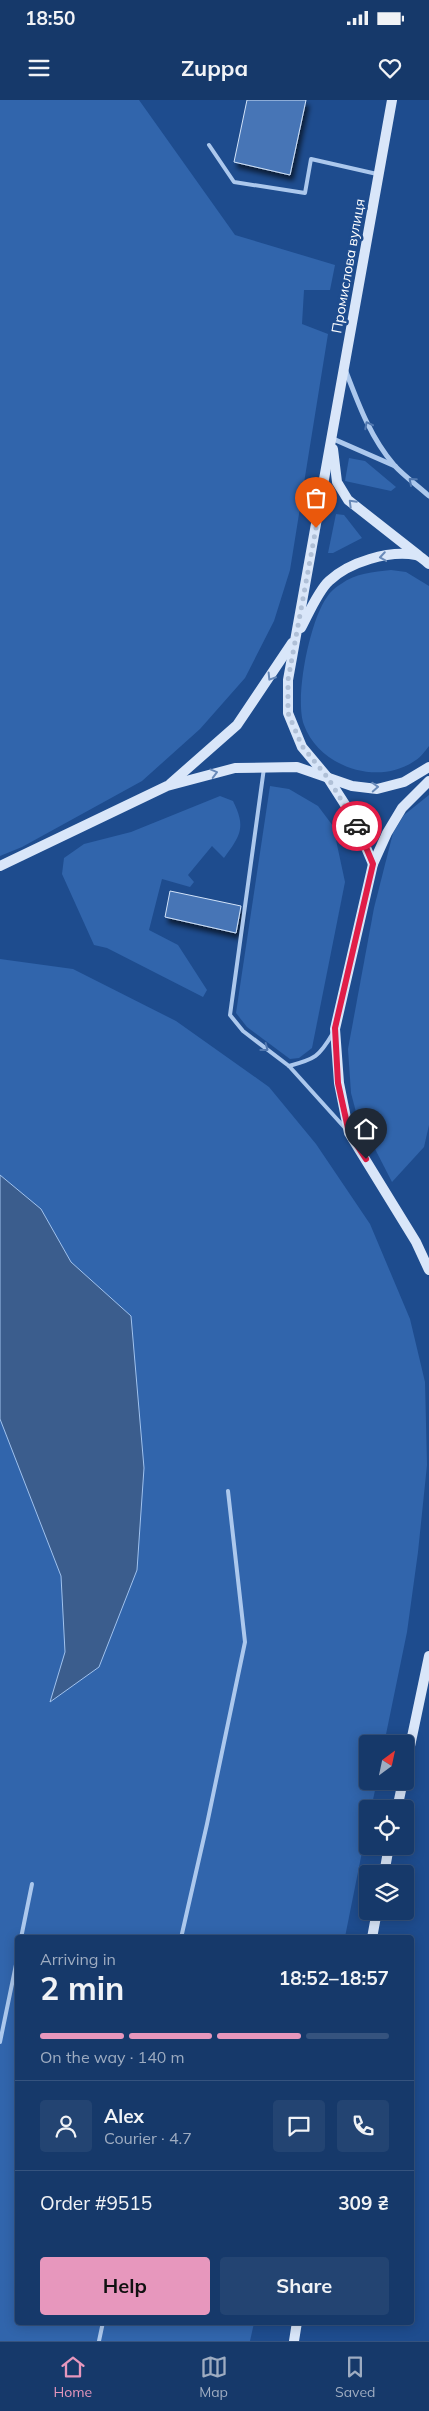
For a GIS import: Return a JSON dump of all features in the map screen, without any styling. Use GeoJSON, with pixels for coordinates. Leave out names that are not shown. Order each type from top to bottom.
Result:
{"type":"FeatureCollection","features":[{"type":"Feature","properties":{"kind":"main road","name":"Промислова вулиця"},"geometry":{"type":"LineString","coordinates":[[373,864],[353,817],[328,778],[302,746],[288,713],[288,680],[392,100]]}},
{"type":"Feature","properties":{"kind":"main road"},"geometry":{"type":"LineString","coordinates":[[331,438],[337,482],[348,500],[429,564]]}},
{"type":"Feature","properties":{"kind":"main road"},"geometry":{"type":"LineString","coordinates":[[167,786],[237,725],[265,687],[328,582],[361,562],[386,556],[418,555]]}},
{"type":"Feature","properties":{"kind":"main road"},"geometry":{"type":"LineString","coordinates":[[0,866],[167,786],[235,768],[264,766],[297,767],[352,786],[377,789],[404,782],[429,768]]}},
{"type":"Feature","properties":{"kind":"main road"},"geometry":{"type":"LineString","coordinates":[[429,781],[402,808],[387,832],[373,864],[335,1028],[338,1083],[349,1133],[416,1242],[429,1270]]}},
{"type":"Feature","properties":{"kind":"main road"},"geometry":{"type":"LineString","coordinates":[[412,1735],[429,1656]]}},
{"type":"Feature","properties":{"kind":"main road"},"geometry":{"type":"LineString","coordinates":[[373,1935],[375,1920]]}},
{"type":"Feature","properties":{"kind":"main road"},"geometry":{"type":"LineString","coordinates":[[294,2341],[297,2325]]}},
{"type":"Feature","properties":{"kind":"street"},"geometry":{"type":"LineString","coordinates":[[344,367],[364,418],[377,442],[395,466],[429,496]]}},
{"type":"Feature","properties":{"kind":"street"},"geometry":{"type":"LineString","coordinates":[[331,438],[395,466]]}},
{"type":"Feature","properties":{"kind":"lane"},"geometry":{"type":"LineString","coordinates":[[209,146],[234,182],[305,194],[312,159],[378,175]]}},
{"type":"Feature","properties":{"kind":"lane"},"geometry":{"type":"LineString","coordinates":[[264,766],[230,1015],[243,1031],[289,1066],[349,1133]]}},
{"type":"Feature","properties":{"kind":"lane"},"geometry":{"type":"LineString","coordinates":[[289,1066],[310,1060],[323,1051],[335,1028]]}},
{"type":"Feature","properties":{"kind":"lane"},"geometry":{"type":"LineString","coordinates":[[182,1935],[245,1642],[228,1491]]}},
{"type":"Feature","properties":{"kind":"lane"},"geometry":{"type":"LineString","coordinates":[[22,1935],[32,1884]]}},
{"type":"Feature","properties":{"kind":"lane"},"geometry":{"type":"LineString","coordinates":[[0,2042],[15,1970]]}},
{"type":"Feature","properties":{"kind":"lane"},"geometry":{"type":"LineString","coordinates":[[99,2341],[102,2325]]}},
{"type":"Feature","properties":{"kind":"shaded area"},"geometry":{"type":"Polygon","coordinates":[[[0,100],[139,100],[235,235],[335,265],[330,290],[304,290],[302,324],[328,334],[290,570],[274,621],[245,678],[200,729],[142,781],[22,847],[0,856],[0,100]]]}},
{"type":"Feature","properties":{"kind":"shaded area"},"geometry":{"type":"Polygon","coordinates":[[[349,458],[365,461],[396,487],[391,491],[345,481],[349,458]]]}},
{"type":"Feature","properties":{"kind":"shaded area"},"geometry":{"type":"Polygon","coordinates":[[[336,514],[344,515],[362,538],[333,553],[328,553],[336,514]]]}},
{"type":"Feature","properties":{"kind":"shaded area"},"geometry":{"type":"Polygon","coordinates":[[[391,570],[406,572],[429,586],[429,746],[418,759],[401,768],[385,772],[368,772],[336,762],[312,740],[304,725],[301,713],[302,679],[315,623],[330,593],[353,577],[391,570]]]}},
{"type":"Feature","properties":{"kind":"shaded area"},"geometry":{"type":"Polygon","coordinates":[[[270,786],[289,789],[318,806],[333,826],[345,882],[312,1048],[299,1058],[290,1059],[247,1027],[236,1013],[270,786]]]}},
{"type":"Feature","properties":{"kind":"shaded area"},"geometry":{"type":"Polygon","coordinates":[[[429,795],[429,1125],[424,1147],[392,1182],[356,1112],[351,1093],[348,1049],[374,908],[393,833],[404,815],[429,795]]]}},
{"type":"Feature","properties":{"kind":"shaded area"},"geometry":{"type":"Polygon","coordinates":[[[220,796],[233,801],[237,810],[240,824],[238,837],[224,858],[212,846],[188,875],[194,882],[190,887],[162,879],[149,930],[178,945],[207,990],[203,997],[107,948],[94,945],[62,874],[64,858],[84,844],[131,832],[220,796]]]}},
{"type":"Feature","properties":{"kind":"shaded area"},"geometry":{"type":"Polygon","coordinates":[[[0,959],[73,969],[176,1021],[269,1087],[316,1144],[370,1224],[410,1319],[425,1382],[427,1465],[407,1632],[386,1735],[359,1735],[359,1790],[375,1790],[373,1800],[359,1800],[359,1855],[361,1855],[345,1935],[15,1935],[15,2325],[254,2325],[250,2341],[0,2341],[0,959]]]}},
{"type":"Feature","properties":{"kind":"shaded area"},"geometry":{"type":"Polygon","coordinates":[[[0,1175],[41,1209],[71,1262],[131,1316],[144,1468],[137,1570],[99,1667],[50,1702],[65,1652],[61,1576],[0,1419],[0,1175]]]}},
{"type":"Feature","properties":{"kind":"building"},"geometry":{"type":"Polygon","coordinates":[[[247,100],[306,100],[290,175],[234,162],[247,100]]]}},
{"type":"Feature","properties":{"kind":"building"},"geometry":{"type":"Polygon","coordinates":[[[170,891],[241,906],[236,933],[165,917],[170,891]]]}},
{"type":"Feature","properties":{"kind":"way so far"},"geometry":{"type":"LineString","coordinates":[[316,528],[288,680],[288,713],[302,746],[328,778],[357,826]]}},
{"type":"Feature","properties":{"kind":"route"},"geometry":{"type":"LineString","coordinates":[[357,826],[373,864],[335,1028],[338,1083],[349,1133],[366,1159]]}}]}
